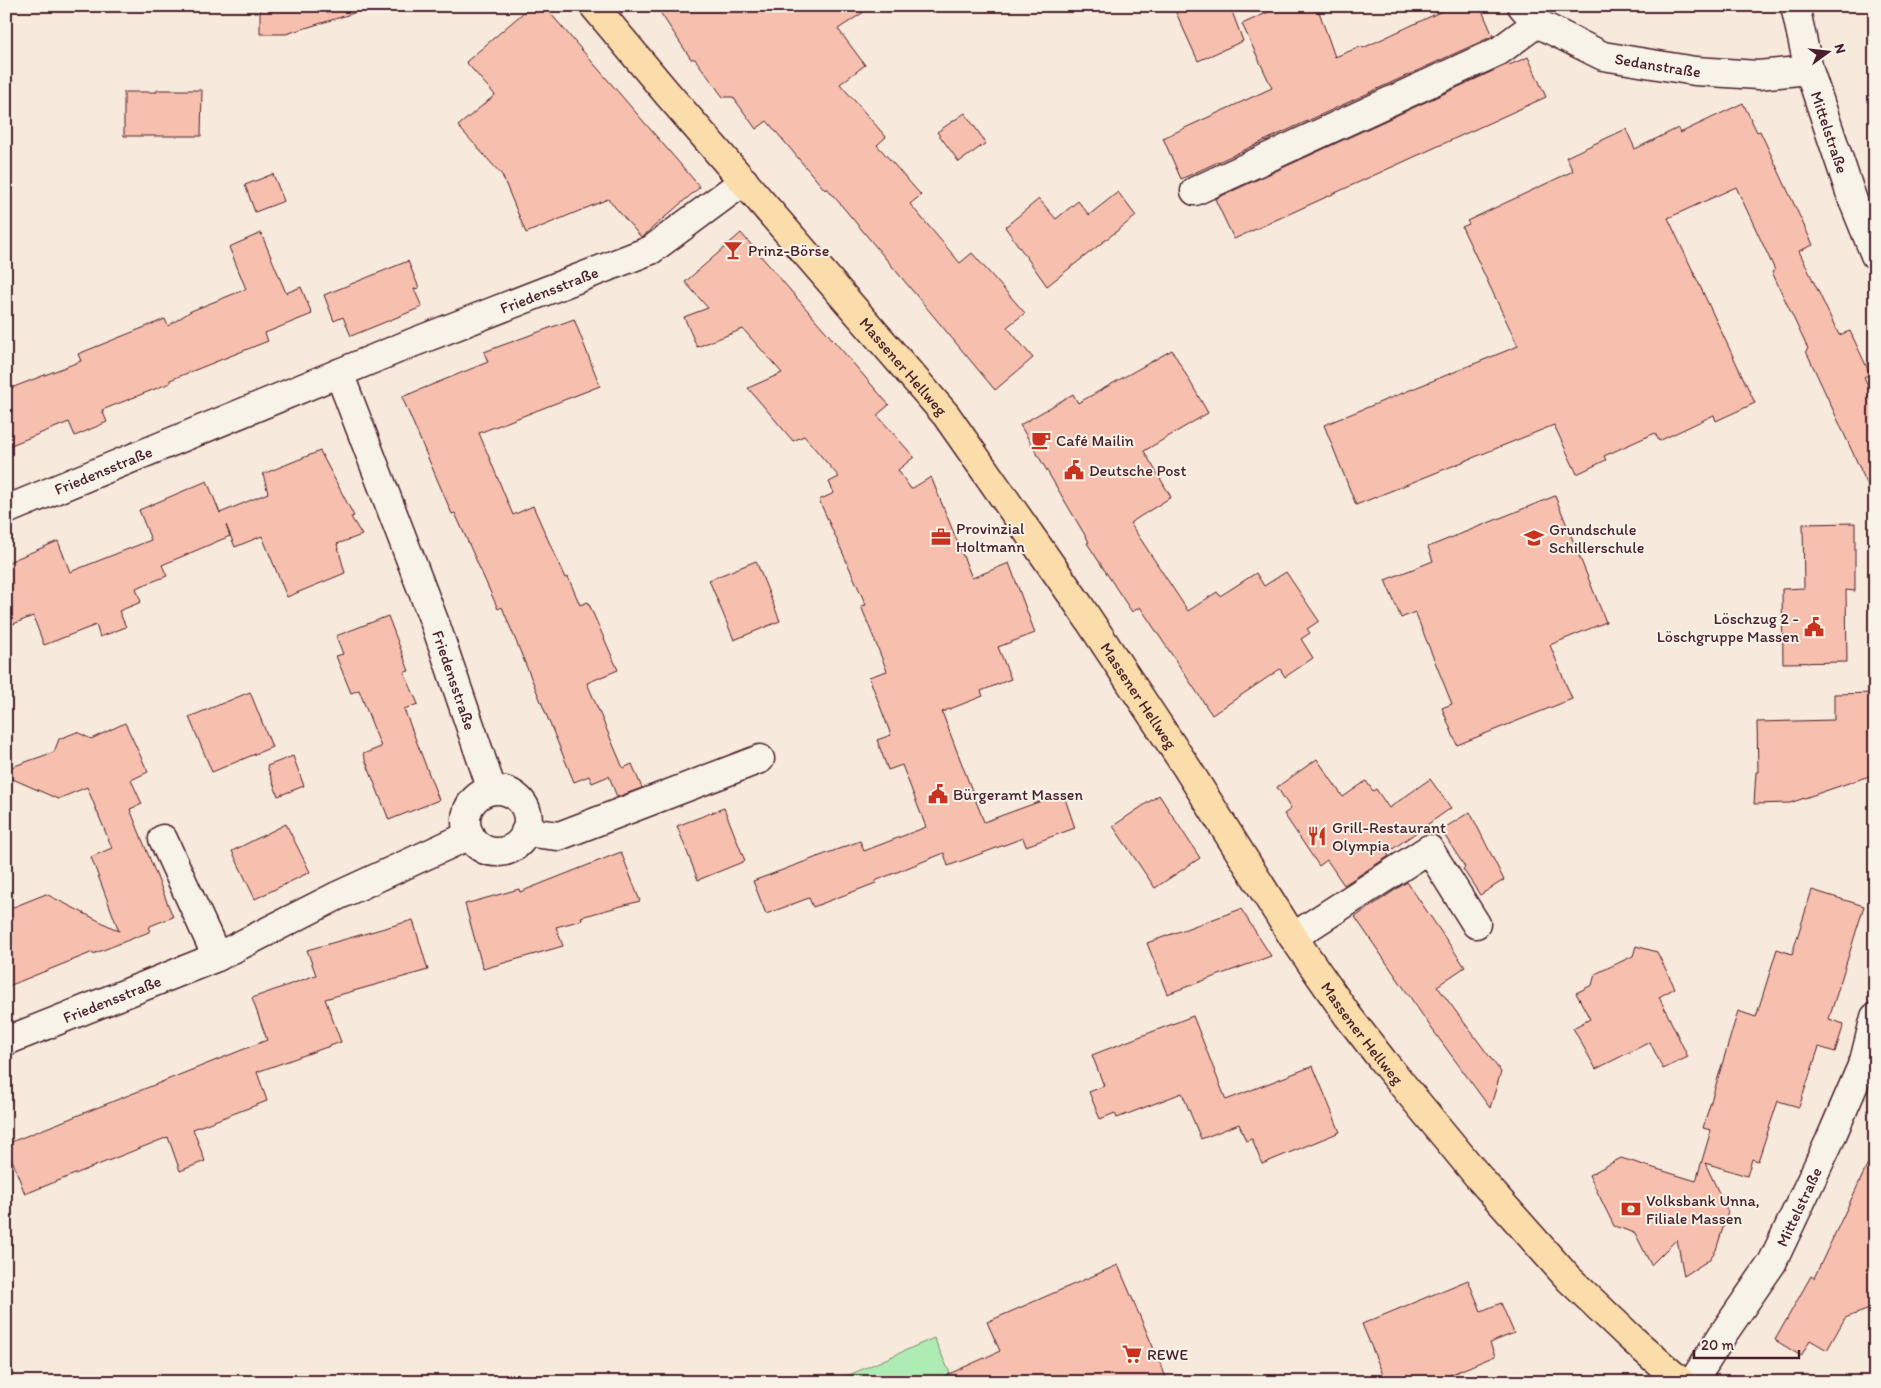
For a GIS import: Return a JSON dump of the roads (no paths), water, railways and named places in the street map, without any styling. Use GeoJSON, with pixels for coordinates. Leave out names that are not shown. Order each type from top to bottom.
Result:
{"type":"FeatureCollection","features":[{"type":"Feature","properties":{"kind":"main road","name":"Massener Hellweg"},"geometry":{"type":"LineString","coordinates":[[594,6],[946,415],[1079,605],[1187,768],[1294,937],[1348,1016],[1481,1180],[1569,1279],[1681,1382]]}},
{"type":"Feature","properties":{"kind":"street","name":"Mittelstraße"},"geometry":{"type":"LineString","coordinates":[[1795,6],[1809,70],[1852,198],[1875,255]]}},
{"type":"Feature","properties":{"kind":"street","name":"Sedanstraße"},"geometry":{"type":"LineString","coordinates":[[1529,14],[1603,56],[1695,71],[1758,75],[1809,70]]}},
{"type":"Feature","properties":{"kind":"street"},"geometry":{"type":"LineString","coordinates":[[1195,191],[1499,51],[1529,14]]}},
{"type":"Feature","properties":{"kind":"street","name":"Friedensstraße"},"geometry":{"type":"LineString","coordinates":[[6,510],[412,343],[651,250],[744,181]]}},
{"type":"Feature","properties":{"kind":"street","name":"Friedensstraße"},"geometry":{"type":"LineString","coordinates":[[339,373],[436,626],[492,790]]}},
{"type":"Feature","properties":{"kind":"street"},"geometry":{"type":"LineString","coordinates":[[525,832],[559,836],[760,759]]}},
{"type":"Feature","properties":{"kind":"street"},"geometry":{"type":"LineString","coordinates":[[492,790],[510,793],[524,805],[527,823],[525,832],[513,847],[504,851],[484,849],[476,843],[466,826],[466,816],[469,807],[482,793],[492,790]]}},
{"type":"Feature","properties":{"kind":"street","name":"Friedensstraße"},"geometry":{"type":"LineString","coordinates":[[6,1041],[217,957],[337,896],[470,835]]}},
{"type":"Feature","properties":{"kind":"street"},"geometry":{"type":"LineString","coordinates":[[163,839],[217,957]]}},
{"type":"Feature","properties":{"kind":"street"},"geometry":{"type":"LineString","coordinates":[[1294,937],[1429,849],[1476,924]]}},
{"type":"Feature","properties":{"kind":"street","name":"Mittelstraße"},"geometry":{"type":"LineString","coordinates":[[1693,1382],[1723,1334],[1772,1263],[1830,1140],[1864,1061],[1875,1018]]}},
{"type":"Feature","properties":{"kind":"place","name":"Prinz-Börse"},"geometry":{"type":"Point","coordinates":[733,250]}},
{"type":"Feature","properties":{"kind":"place","name":"Café Mailin"},"geometry":{"type":"Point","coordinates":[1041,440]}},
{"type":"Feature","properties":{"kind":"place","name":"Deutsche Post"},"geometry":{"type":"Point","coordinates":[1074,470]}},
{"type":"Feature","properties":{"kind":"place","name":"Provinzial Holtmann"},"geometry":{"type":"Point","coordinates":[941,537]}},
{"type":"Feature","properties":{"kind":"place","name":"Grundschule Schillerschule"},"geometry":{"type":"Point","coordinates":[1534,538]}},
{"type":"Feature","properties":{"kind":"place","name":"Löschzug 2 - Löschgruppe Massen"},"geometry":{"type":"Point","coordinates":[1814,627]}},
{"type":"Feature","properties":{"kind":"place","name":"Bürgeramt Massen"},"geometry":{"type":"Point","coordinates":[938,794]}},
{"type":"Feature","properties":{"kind":"place","name":"Grill-Restaurant Olympia"},"geometry":{"type":"Point","coordinates":[1317,836]}},
{"type":"Feature","properties":{"kind":"place","name":"Volksbank Unna, Filiale Massen"},"geometry":{"type":"Point","coordinates":[1631,1209]}},
{"type":"Feature","properties":{"kind":"place","name":"REWE"},"geometry":{"type":"Point","coordinates":[1132,1354]}}]}
